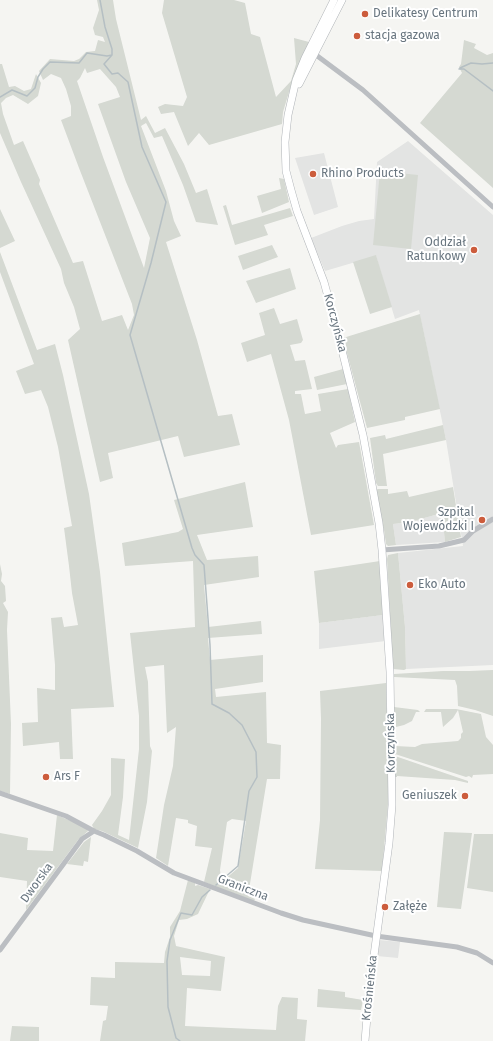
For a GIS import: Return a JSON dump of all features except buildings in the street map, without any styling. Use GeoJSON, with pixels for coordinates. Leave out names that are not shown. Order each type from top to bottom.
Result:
{"type":"FeatureCollection","features":[{"type":"Feature","properties":{"kind":"main road","name":"Korczyńska"},"geometry":{"type":"LineString","coordinates":[[337,0],[291,99],[285,142],[286,171],[297,211],[324,282],[363,435],[379,523],[390,672],[392,805],[389,843],[376,936]]}},
{"type":"Feature","properties":{"kind":"main road","name":"Krośnieńska"},"geometry":{"type":"LineString","coordinates":[[365,1041],[376,936]]}},
{"type":"Feature","properties":{"kind":"street"},"geometry":{"type":"LineString","coordinates":[[312,52],[363,90],[493,207]]}},
{"type":"Feature","properties":{"kind":"street"},"geometry":{"type":"LineString","coordinates":[[382,550],[439,546],[464,540],[473,531],[493,519]]}},
{"type":"Feature","properties":{"kind":"street","name":"Graniczna"},"geometry":{"type":"LineString","coordinates":[[0,793],[66,816],[137,851],[174,873],[281,913],[303,920],[376,936],[457,947],[476,953],[493,963]]}},
{"type":"Feature","properties":{"kind":"street","name":"Dworska"},"geometry":{"type":"LineString","coordinates":[[0,950],[82,839],[94,831]]}},
{"type":"Feature","properties":{"kind":"shaded area"},"geometry":{"type":"Polygon","coordinates":[[[97,0],[113,0],[116,19],[141,120],[146,116],[155,133],[165,128],[184,164],[196,193],[207,189],[218,225],[196,222],[183,185],[162,136],[154,138],[146,123],[141,126],[166,191],[174,221],[181,236],[166,242],[197,340],[218,416],[232,414],[240,445],[184,457],[178,436],[108,453],[113,478],[100,482],[68,340],[80,329],[74,307],[64,283],[61,269],[0,133],[0,64],[2,64],[9,87],[15,86],[24,91],[31,89],[36,74],[41,83],[38,96],[28,104],[13,95],[6,98],[1,103],[3,114],[14,145],[23,141],[40,180],[39,184],[73,263],[83,261],[102,321],[122,315],[128,330],[134,315],[132,304],[61,120],[71,116],[71,106],[66,89],[61,78],[51,74],[43,80],[39,71],[50,59],[74,61],[79,59],[86,52],[95,51],[98,40],[105,42],[103,37],[95,35],[93,28],[99,10],[97,0]],[[85,68],[77,81],[144,268],[150,238],[126,182],[98,104],[120,97],[116,87],[100,69],[87,73],[85,68]]]}},
{"type":"Feature","properties":{"kind":"shaded area"},"geometry":{"type":"Polygon","coordinates":[[[164,0],[234,0],[245,3],[251,34],[260,37],[276,97],[291,81],[296,64],[294,38],[309,42],[292,82],[283,112],[282,124],[209,145],[199,133],[188,146],[174,112],[161,114],[158,107],[165,104],[183,106],[187,97],[162,13],[164,0]]]}},
{"type":"Feature","properties":{"kind":"shaded area"},"geometry":{"type":"Polygon","coordinates":[[[464,40],[476,44],[474,48],[487,55],[493,53],[493,188],[420,123],[462,73],[459,67],[461,64],[464,40]]]}},
{"type":"Feature","properties":{"kind":"shaded area"},"geometry":{"type":"Polygon","coordinates":[[[408,141],[493,215],[493,665],[406,669],[405,627],[398,553],[463,546],[446,440],[419,310],[395,319],[376,256],[325,271],[311,238],[342,226],[359,221],[374,219],[377,162],[408,141]]]}},
{"type":"Feature","properties":{"kind":"shaded area"},"geometry":{"type":"Polygon","coordinates":[[[324,153],[338,207],[314,215],[295,158],[324,153]]]}},
{"type":"Feature","properties":{"kind":"shaded area"},"geometry":{"type":"Polygon","coordinates":[[[380,171],[418,175],[411,249],[373,245],[380,171]]]}},
{"type":"Feature","properties":{"kind":"shaded area"},"geometry":{"type":"Polygon","coordinates":[[[279,178],[284,179],[289,202],[262,213],[257,196],[281,189],[279,178]]]}},
{"type":"Feature","properties":{"kind":"shaded area"},"geometry":{"type":"Polygon","coordinates":[[[226,205],[232,225],[290,208],[293,216],[264,225],[268,235],[235,245],[223,206],[226,205]]]}},
{"type":"Feature","properties":{"kind":"shaded area"},"geometry":{"type":"Polygon","coordinates":[[[0,209],[15,241],[0,248],[0,209]]]}},
{"type":"Feature","properties":{"kind":"shaded area"},"geometry":{"type":"Polygon","coordinates":[[[272,245],[278,257],[243,270],[238,256],[272,245]]]}},
{"type":"Feature","properties":{"kind":"shaded area"},"geometry":{"type":"Polygon","coordinates":[[[0,252],[37,350],[55,344],[89,494],[100,572],[114,707],[71,709],[73,759],[60,759],[59,742],[23,746],[22,723],[38,722],[37,688],[55,690],[55,665],[51,618],[62,617],[64,627],[78,625],[72,593],[64,528],[72,526],[58,447],[48,407],[41,390],[25,394],[16,371],[34,364],[0,272],[0,252]]]}},
{"type":"Feature","properties":{"kind":"shaded area"},"geometry":{"type":"Polygon","coordinates":[[[376,255],[392,307],[370,314],[353,262],[376,255]]]}},
{"type":"Feature","properties":{"kind":"shaded area"},"geometry":{"type":"Polygon","coordinates":[[[290,268],[296,289],[256,303],[246,281],[290,268]]]}},
{"type":"Feature","properties":{"kind":"shaded area"},"geometry":{"type":"Polygon","coordinates":[[[274,308],[280,324],[297,319],[303,340],[301,343],[290,345],[295,361],[305,360],[312,389],[295,391],[295,394],[301,394],[305,414],[321,411],[318,394],[348,389],[355,422],[330,433],[336,448],[338,445],[359,442],[374,525],[311,535],[289,420],[271,354],[247,362],[241,343],[265,335],[259,313],[274,308]]]}},
{"type":"Feature","properties":{"kind":"shaded area"},"geometry":{"type":"Polygon","coordinates":[[[420,314],[440,409],[405,417],[405,420],[367,428],[343,338],[420,314]]]}},
{"type":"Feature","properties":{"kind":"shaded area"},"geometry":{"type":"Polygon","coordinates":[[[343,369],[347,384],[317,390],[314,377],[343,369]]]}},
{"type":"Feature","properties":{"kind":"shaded area"},"geometry":{"type":"Polygon","coordinates":[[[443,425],[446,440],[383,454],[387,486],[378,486],[376,483],[370,438],[385,435],[386,439],[443,425]]]}},
{"type":"Feature","properties":{"kind":"shaded area"},"geometry":{"type":"Polygon","coordinates":[[[245,482],[253,527],[197,535],[207,560],[258,556],[259,577],[204,585],[208,627],[261,621],[262,634],[208,638],[210,660],[263,655],[263,682],[215,689],[216,697],[266,692],[267,743],[281,745],[280,779],[267,779],[248,896],[255,899],[254,901],[204,882],[212,848],[195,846],[197,826],[188,823],[188,820],[176,818],[168,866],[156,858],[164,805],[173,766],[176,727],[167,733],[164,665],[145,667],[148,682],[150,746],[152,751],[147,802],[138,848],[102,831],[94,829],[92,825],[111,795],[111,758],[125,759],[123,797],[118,835],[129,840],[139,749],[139,716],[130,633],[195,627],[193,561],[125,566],[122,543],[178,532],[183,529],[174,500],[245,482]],[[232,819],[227,822],[220,870],[223,881],[238,868],[246,821],[232,819]]]}},
{"type":"Feature","properties":{"kind":"shaded area"},"geometry":{"type":"Polygon","coordinates":[[[453,487],[461,537],[445,542],[442,513],[410,522],[393,524],[396,545],[388,546],[386,544],[375,490],[388,489],[388,494],[407,491],[409,497],[453,487]]]}},
{"type":"Feature","properties":{"kind":"shaded area"},"geometry":{"type":"Polygon","coordinates":[[[442,513],[445,542],[396,545],[393,524],[410,522],[442,513]]]}},
{"type":"Feature","properties":{"kind":"shaded area"},"geometry":{"type":"Polygon","coordinates":[[[398,553],[405,627],[406,669],[404,670],[393,669],[387,559],[388,555],[398,553]]]}},
{"type":"Feature","properties":{"kind":"shaded area"},"geometry":{"type":"Polygon","coordinates":[[[380,561],[383,615],[319,623],[314,571],[380,561]]]}},
{"type":"Feature","properties":{"kind":"shaded area"},"geometry":{"type":"Polygon","coordinates":[[[0,564],[2,574],[1,581],[5,586],[6,601],[3,603],[8,612],[7,630],[11,724],[10,794],[0,791],[0,564]]]}},
{"type":"Feature","properties":{"kind":"shaded area"},"geometry":{"type":"Polygon","coordinates":[[[383,615],[386,641],[319,649],[319,623],[383,615]]]}},
{"type":"Feature","properties":{"kind":"shaded area"},"geometry":{"type":"Polygon","coordinates":[[[493,670],[493,716],[458,706],[457,686],[455,680],[394,677],[394,674],[493,670]]]}},
{"type":"Feature","properties":{"kind":"shaded area"},"geometry":{"type":"Polygon","coordinates":[[[386,683],[389,793],[382,871],[315,869],[320,820],[320,691],[386,683]]]}},
{"type":"Feature","properties":{"kind":"shaded area"},"geometry":{"type":"Polygon","coordinates":[[[394,707],[418,710],[420,712],[416,712],[412,721],[396,727],[394,707]]]}},
{"type":"Feature","properties":{"kind":"shaded area"},"geometry":{"type":"Polygon","coordinates":[[[426,709],[456,709],[481,714],[486,737],[493,745],[493,774],[473,775],[472,778],[469,776],[466,777],[395,754],[395,746],[415,747],[422,744],[458,741],[461,738],[461,734],[463,732],[458,710],[453,718],[443,727],[441,712],[424,712],[426,709]]]}},
{"type":"Feature","properties":{"kind":"shaded area"},"geometry":{"type":"Polygon","coordinates":[[[395,756],[468,781],[468,783],[455,780],[395,777],[395,756]]]}},
{"type":"Feature","properties":{"kind":"shaded area"},"geometry":{"type":"Polygon","coordinates":[[[57,815],[87,828],[88,831],[78,840],[26,910],[27,881],[0,877],[0,833],[28,838],[27,850],[53,851],[57,815]]]}},
{"type":"Feature","properties":{"kind":"shaded area"},"geometry":{"type":"Polygon","coordinates":[[[444,832],[472,833],[461,909],[437,907],[444,832]]]}},
{"type":"Feature","properties":{"kind":"shaded area"},"geometry":{"type":"Polygon","coordinates":[[[474,834],[493,834],[493,892],[467,888],[474,834]]]}},
{"type":"Feature","properties":{"kind":"shaded area"},"geometry":{"type":"Polygon","coordinates":[[[91,837],[88,862],[84,861],[83,866],[67,864],[84,842],[91,837]]]}},
{"type":"Feature","properties":{"kind":"shaded area"},"geometry":{"type":"Polygon","coordinates":[[[188,880],[195,883],[195,886],[198,885],[210,889],[198,914],[187,919],[179,920],[174,936],[176,946],[225,957],[221,991],[187,988],[185,1026],[276,1030],[278,1006],[282,997],[298,998],[297,1019],[307,1020],[305,1041],[100,1041],[103,1021],[106,1020],[108,1006],[90,1005],[91,977],[115,978],[115,962],[164,963],[165,952],[170,937],[170,927],[180,911],[188,880]],[[180,957],[182,975],[210,976],[211,961],[180,957]]]}},
{"type":"Feature","properties":{"kind":"shaded area"},"geometry":{"type":"Polygon","coordinates":[[[379,940],[400,942],[398,958],[377,956],[379,940]]]}},
{"type":"Feature","properties":{"kind":"shaded area"},"geometry":{"type":"Polygon","coordinates":[[[318,989],[345,992],[345,997],[363,1000],[361,1010],[317,1007],[318,989]]]}},
{"type":"Feature","properties":{"kind":"shaded area"},"geometry":{"type":"Polygon","coordinates":[[[12,1026],[39,1027],[39,1041],[10,1041],[12,1026]]]}},
{"type":"Feature","properties":{"kind":"waterway"},"geometry":{"type":"LineString","coordinates":[[0,97],[12,90],[27,96],[35,88],[38,77],[50,62],[79,63],[87,53],[107,56],[112,55],[112,49],[105,27],[100,0]]}},
{"type":"Feature","properties":{"kind":"waterway"},"geometry":{"type":"LineString","coordinates":[[112,55],[104,64],[112,74],[118,73],[128,82],[142,147],[166,202],[151,263],[130,335],[192,548],[195,555],[204,565],[210,645],[212,704],[229,713],[242,725],[256,752],[257,777],[249,791],[238,866],[216,885]]}},
{"type":"Feature","properties":{"kind":"waterway"},"geometry":{"type":"LineString","coordinates":[[460,68],[471,63],[493,63]]}},
{"type":"Feature","properties":{"kind":"waterway"},"geometry":{"type":"LineString","coordinates":[[459,69],[464,69],[493,91]]}},
{"type":"Feature","properties":{"kind":"waterway"},"geometry":{"type":"LineString","coordinates":[[180,1041],[176,1038],[168,1007],[167,961],[170,940],[181,913],[192,915],[202,897],[210,890]]}},
{"type":"Feature","properties":{"kind":"place","name":"Delikatesy Centrum"},"geometry":{"type":"Point","coordinates":[365,14]}},
{"type":"Feature","properties":{"kind":"place","name":"stacja gazowa"},"geometry":{"type":"Point","coordinates":[357,36]}},
{"type":"Feature","properties":{"kind":"place","name":"Rhino Products"},"geometry":{"type":"Point","coordinates":[313,174]}},
{"type":"Feature","properties":{"kind":"place","name":"Oddział Ratunkowy"},"geometry":{"type":"Point","coordinates":[474,250]}},
{"type":"Feature","properties":{"kind":"place","name":"Szpital Wojewódzki I"},"geometry":{"type":"Point","coordinates":[482,520]}},
{"type":"Feature","properties":{"kind":"place","name":"Eko Auto"},"geometry":{"type":"Point","coordinates":[410,585]}},
{"type":"Feature","properties":{"kind":"place","name":"Ars F"},"geometry":{"type":"Point","coordinates":[46,777]}},
{"type":"Feature","properties":{"kind":"place","name":"Geniuszek"},"geometry":{"type":"Point","coordinates":[465,796]}},
{"type":"Feature","properties":{"kind":"place","name":"Załęże"},"geometry":{"type":"Point","coordinates":[385,907]}}]}
